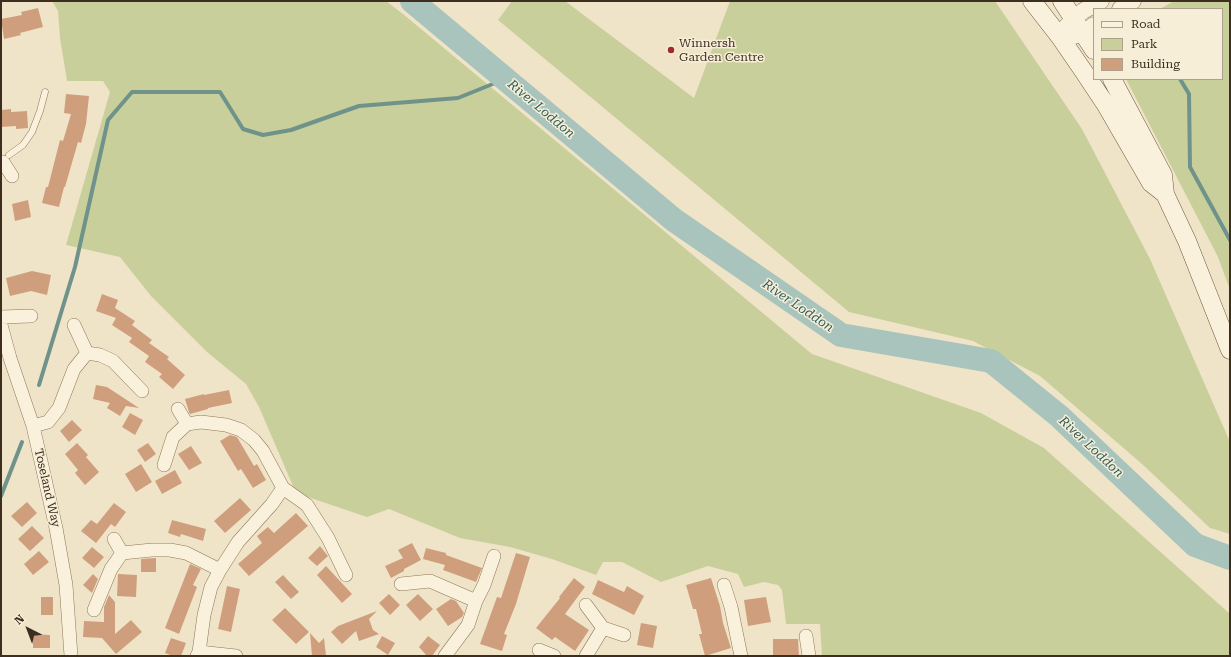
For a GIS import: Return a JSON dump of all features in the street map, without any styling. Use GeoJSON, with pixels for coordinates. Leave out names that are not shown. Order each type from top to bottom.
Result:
{"type":"FeatureCollection","features":[{"type":"Feature","properties":{"kind":"main road"},"geometry":{"type":"LineString","coordinates":[[1032,1],[1060,37],[1106,105],[1151,183],[1165,194]]}},
{"type":"Feature","properties":{"kind":"main road"},"geometry":{"type":"LineString","coordinates":[[1062,1],[1083,26],[1093,48]]}},
{"type":"Feature","properties":{"kind":"main road"},"geometry":{"type":"LineString","coordinates":[[1113,80],[1163,175],[1165,194],[1187,241],[1230,350]]}},
{"type":"Feature","properties":{"kind":"street"},"geometry":{"type":"LineString","coordinates":[[1060,37],[1065,28],[1083,26],[1084,11],[1101,1]]}},
{"type":"Feature","properties":{"kind":"street"},"geometry":{"type":"LineString","coordinates":[[5,160],[12,176]]}},
{"type":"Feature","properties":{"kind":"street"},"geometry":{"type":"LineString","coordinates":[[1,317],[31,316]]}},
{"type":"Feature","properties":{"kind":"street","name":"Toseland Way"},"geometry":{"type":"LineString","coordinates":[[1,325],[6,359],[33,426],[56,528],[66,585],[71,656]]}},
{"type":"Feature","properties":{"kind":"street"},"geometry":{"type":"LineString","coordinates":[[74,325],[88,353]]}},
{"type":"Feature","properties":{"kind":"street"},"geometry":{"type":"LineString","coordinates":[[88,353],[100,355],[113,361],[142,391]]}},
{"type":"Feature","properties":{"kind":"street"},"geometry":{"type":"LineString","coordinates":[[33,426],[48,422],[58,408],[74,369],[88,353]]}},
{"type":"Feature","properties":{"kind":"street"},"geometry":{"type":"LineString","coordinates":[[178,409],[187,424]]}},
{"type":"Feature","properties":{"kind":"street"},"geometry":{"type":"LineString","coordinates":[[164,465],[173,437],[187,424],[201,422],[226,425],[241,430],[254,440],[264,451],[283,488],[307,504],[328,538],[346,575]]}},
{"type":"Feature","properties":{"kind":"street"},"geometry":{"type":"LineString","coordinates":[[236,656],[198,654],[204,615],[211,587],[238,542],[272,504],[283,488]]}},
{"type":"Feature","properties":{"kind":"street"},"geometry":{"type":"LineString","coordinates":[[114,539],[122,553]]}},
{"type":"Feature","properties":{"kind":"street"},"geometry":{"type":"LineString","coordinates":[[94,610],[111,569],[122,553],[170,550],[186,553],[220,570]]}},
{"type":"Feature","properties":{"kind":"street"},"geometry":{"type":"LineString","coordinates":[[445,656],[468,625],[494,556]]}},
{"type":"Feature","properties":{"kind":"street"},"geometry":{"type":"LineString","coordinates":[[401,584],[430,581],[476,601]]}},
{"type":"Feature","properties":{"kind":"street"},"geometry":{"type":"LineString","coordinates":[[724,585],[731,607],[741,656]]}},
{"type":"Feature","properties":{"kind":"street"},"geometry":{"type":"LineString","coordinates":[[586,605],[603,628],[624,635]]}},
{"type":"Feature","properties":{"kind":"street"},"geometry":{"type":"LineString","coordinates":[[586,656],[603,628]]}},
{"type":"Feature","properties":{"kind":"street"},"geometry":{"type":"LineString","coordinates":[[806,636],[809,656]]}},
{"type":"Feature","properties":{"kind":"street"},"geometry":{"type":"LineString","coordinates":[[539,650],[554,656]]}},
{"type":"Feature","properties":{"kind":"lane"},"geometry":{"type":"LineString","coordinates":[[5,160],[23,145],[32,132],[45,92]]}},
{"type":"Feature","properties":{"kind":"green space"},"geometry":{"type":"Polygon","coordinates":[[[52,1],[386,1],[812,354],[981,413],[1044,448],[1230,614],[1230,656],[822,656],[820,624],[786,624],[782,590],[778,585],[764,582],[744,587],[738,574],[708,566],[661,582],[622,562],[603,562],[596,575],[552,559],[510,547],[460,538],[389,509],[367,517],[296,493],[259,407],[246,384],[207,352],[151,296],[120,257],[66,245],[110,92],[103,81],[67,81],[60,38],[58,11],[52,1]]]}},
{"type":"Feature","properties":{"kind":"green space"},"geometry":{"type":"Polygon","coordinates":[[[512,1],[565,1],[694,98],[730,1],[995,1],[1082,129],[1150,259],[1230,442],[1230,534],[1210,528],[1142,464],[1040,376],[973,341],[849,312],[498,20],[512,1]]]}},
{"type":"Feature","properties":{"kind":"green space"},"geometry":{"type":"Polygon","coordinates":[[[1174,1],[1230,1],[1230,290],[1218,257],[1127,80],[1223,80],[1223,8],[1162,8],[1174,1]]]}},
{"type":"Feature","properties":{"kind":"building"},"geometry":{"type":"Polygon","coordinates":[[[38,8],[43,27],[4,39],[1,19],[22,15],[21,12],[38,8]]]}},
{"type":"Feature","properties":{"kind":"building"},"geometry":{"type":"Polygon","coordinates":[[[66,94],[89,96],[86,124],[81,143],[78,142],[59,207],[42,203],[46,187],[48,187],[60,140],[63,141],[71,114],[64,113],[66,94]]]}},
{"type":"Feature","properties":{"kind":"building"},"geometry":{"type":"Polygon","coordinates":[[[11,109],[11,112],[27,111],[28,128],[16,129],[16,126],[1,127],[1,110],[11,109]]]}},
{"type":"Feature","properties":{"kind":"building"},"geometry":{"type":"Polygon","coordinates":[[[28,200],[31,217],[15,221],[12,204],[28,200]]]}},
{"type":"Feature","properties":{"kind":"building"},"geometry":{"type":"Polygon","coordinates":[[[32,271],[51,275],[47,295],[31,291],[10,296],[6,278],[32,271]]]}},
{"type":"Feature","properties":{"kind":"building"},"geometry":{"type":"Polygon","coordinates":[[[102,294],[118,300],[115,308],[135,321],[132,325],[152,340],[149,343],[169,357],[167,359],[185,375],[173,389],[159,377],[162,374],[145,362],[149,356],[129,342],[132,338],[112,325],[116,318],[96,311],[102,294]]]}},
{"type":"Feature","properties":{"kind":"building"},"geometry":{"type":"Polygon","coordinates":[[[96,385],[107,387],[139,408],[126,406],[120,416],[107,408],[110,403],[93,399],[96,385]]]}},
{"type":"Feature","properties":{"kind":"building"},"geometry":{"type":"Polygon","coordinates":[[[229,390],[232,403],[208,408],[190,414],[185,399],[229,390]]]}},
{"type":"Feature","properties":{"kind":"building"},"geometry":{"type":"Polygon","coordinates":[[[130,413],[143,420],[135,435],[122,427],[130,413]]]}},
{"type":"Feature","properties":{"kind":"building"},"geometry":{"type":"Polygon","coordinates":[[[72,420],[82,430],[69,442],[60,431],[72,420]]]}},
{"type":"Feature","properties":{"kind":"building"},"geometry":{"type":"Polygon","coordinates":[[[230,435],[237,437],[254,466],[257,464],[266,480],[253,488],[241,469],[238,471],[220,441],[230,435]]]}},
{"type":"Feature","properties":{"kind":"building"},"geometry":{"type":"Polygon","coordinates":[[[77,443],[88,455],[86,457],[99,472],[85,485],[75,473],[78,470],[65,454],[77,443]]]}},
{"type":"Feature","properties":{"kind":"building"},"geometry":{"type":"Polygon","coordinates":[[[148,443],[156,454],[145,462],[137,450],[148,443]]]}},
{"type":"Feature","properties":{"kind":"building"},"geometry":{"type":"Polygon","coordinates":[[[191,446],[202,463],[189,470],[178,454],[191,446]]]}},
{"type":"Feature","properties":{"kind":"building"},"geometry":{"type":"Polygon","coordinates":[[[141,464],[152,482],[136,492],[125,474],[141,464]]]}},
{"type":"Feature","properties":{"kind":"building"},"geometry":{"type":"Polygon","coordinates":[[[175,470],[182,483],[162,494],[155,481],[175,470]]]}},
{"type":"Feature","properties":{"kind":"building"},"geometry":{"type":"Polygon","coordinates":[[[240,498],[251,510],[225,533],[214,521],[240,498]]]}},
{"type":"Feature","properties":{"kind":"building"},"geometry":{"type":"Polygon","coordinates":[[[27,502],[37,513],[22,527],[11,516],[27,502]]]}},
{"type":"Feature","properties":{"kind":"building"},"geometry":{"type":"Polygon","coordinates":[[[114,503],[126,512],[115,527],[111,524],[96,543],[81,531],[91,520],[97,524],[114,503]]]}},
{"type":"Feature","properties":{"kind":"building"},"geometry":{"type":"Polygon","coordinates":[[[296,513],[308,526],[249,576],[238,564],[262,543],[257,536],[268,527],[274,533],[296,513]]]}},
{"type":"Feature","properties":{"kind":"building"},"geometry":{"type":"Polygon","coordinates":[[[172,520],[206,529],[203,541],[181,534],[180,537],[168,533],[172,520]]]}},
{"type":"Feature","properties":{"kind":"building"},"geometry":{"type":"Polygon","coordinates":[[[32,526],[44,538],[30,551],[18,539],[32,526]]]}},
{"type":"Feature","properties":{"kind":"building"},"geometry":{"type":"Polygon","coordinates":[[[412,543],[421,560],[391,578],[385,566],[403,558],[398,550],[412,543]]]}},
{"type":"Feature","properties":{"kind":"building"},"geometry":{"type":"Polygon","coordinates":[[[320,546],[328,556],[317,566],[308,558],[320,546]]]}},
{"type":"Feature","properties":{"kind":"building"},"geometry":{"type":"Polygon","coordinates":[[[92,547],[104,557],[94,568],[82,558],[92,547]]]}},
{"type":"Feature","properties":{"kind":"building"},"geometry":{"type":"Polygon","coordinates":[[[426,548],[446,553],[446,555],[482,568],[476,582],[443,570],[445,565],[423,559],[426,548]]]}},
{"type":"Feature","properties":{"kind":"building"},"geometry":{"type":"Polygon","coordinates":[[[39,551],[49,562],[33,575],[24,564],[39,551]]]}},
{"type":"Feature","properties":{"kind":"building"},"geometry":{"type":"Polygon","coordinates":[[[516,553],[530,557],[516,604],[504,634],[507,635],[502,651],[480,644],[497,597],[501,598],[516,553]]]}},
{"type":"Feature","properties":{"kind":"building"},"geometry":{"type":"Polygon","coordinates":[[[156,558],[156,572],[141,572],[141,559],[156,558]]]}},
{"type":"Feature","properties":{"kind":"building"},"geometry":{"type":"Polygon","coordinates":[[[190,564],[201,569],[193,585],[197,587],[179,634],[165,628],[190,564]]]}},
{"type":"Feature","properties":{"kind":"building"},"geometry":{"type":"Polygon","coordinates":[[[326,566],[352,594],[342,603],[317,575],[326,566]]]}},
{"type":"Feature","properties":{"kind":"building"},"geometry":{"type":"Polygon","coordinates":[[[93,574],[98,579],[92,593],[83,585],[93,574]]]}},
{"type":"Feature","properties":{"kind":"building"},"geometry":{"type":"Polygon","coordinates":[[[118,574],[137,575],[136,597],[117,596],[118,574]]]}},
{"type":"Feature","properties":{"kind":"building"},"geometry":{"type":"Polygon","coordinates":[[[283,575],[299,592],[291,599],[275,582],[283,575]]]}},
{"type":"Feature","properties":{"kind":"building"},"geometry":{"type":"Polygon","coordinates":[[[574,578],[585,587],[565,614],[589,630],[575,651],[555,637],[552,640],[536,628],[574,578]]]}},
{"type":"Feature","properties":{"kind":"building"},"geometry":{"type":"Polygon","coordinates":[[[711,578],[731,648],[705,656],[699,634],[702,634],[696,609],[693,609],[686,585],[711,578]]]}},
{"type":"Feature","properties":{"kind":"building"},"geometry":{"type":"Polygon","coordinates":[[[598,580],[624,592],[627,586],[644,596],[634,615],[592,594],[598,580]]]}},
{"type":"Feature","properties":{"kind":"building"},"geometry":{"type":"Polygon","coordinates":[[[227,586],[240,589],[231,632],[218,629],[227,586]]]}},
{"type":"Feature","properties":{"kind":"building"},"geometry":{"type":"Polygon","coordinates":[[[389,594],[400,605],[390,615],[379,603],[389,594]]]}},
{"type":"Feature","properties":{"kind":"building"},"geometry":{"type":"Polygon","coordinates":[[[418,594],[433,609],[420,621],[406,605],[418,594]]]}},
{"type":"Feature","properties":{"kind":"building"},"geometry":{"type":"Polygon","coordinates":[[[109,595],[115,602],[115,634],[131,620],[142,632],[116,654],[102,638],[83,637],[84,621],[104,622],[104,607],[109,595]]]}},
{"type":"Feature","properties":{"kind":"building"},"geometry":{"type":"Polygon","coordinates":[[[41,597],[53,597],[53,615],[41,615],[41,597]]]}},
{"type":"Feature","properties":{"kind":"building"},"geometry":{"type":"Polygon","coordinates":[[[766,597],[771,622],[748,626],[744,600],[766,597]]]}},
{"type":"Feature","properties":{"kind":"building"},"geometry":{"type":"Polygon","coordinates":[[[451,599],[456,601],[464,613],[462,617],[448,626],[436,609],[451,599]]]}},
{"type":"Feature","properties":{"kind":"building"},"geometry":{"type":"Polygon","coordinates":[[[285,608],[309,632],[296,644],[272,620],[285,608]]]}},
{"type":"Feature","properties":{"kind":"building"},"geometry":{"type":"Polygon","coordinates":[[[377,611],[369,619],[373,630],[379,634],[359,641],[356,631],[342,644],[331,632],[338,626],[377,611]]]}},
{"type":"Feature","properties":{"kind":"building"},"geometry":{"type":"Polygon","coordinates":[[[641,623],[657,626],[653,648],[637,645],[641,623]]]}},
{"type":"Feature","properties":{"kind":"building"},"geometry":{"type":"Polygon","coordinates":[[[310,633],[319,643],[324,638],[326,656],[312,656],[310,633]]]}},
{"type":"Feature","properties":{"kind":"building"},"geometry":{"type":"Polygon","coordinates":[[[33,634],[50,635],[50,648],[33,648],[33,634]]]}},
{"type":"Feature","properties":{"kind":"building"},"geometry":{"type":"Polygon","coordinates":[[[382,636],[395,643],[388,655],[376,647],[382,636]]]}},
{"type":"Feature","properties":{"kind":"building"},"geometry":{"type":"Polygon","coordinates":[[[428,636],[440,645],[432,656],[427,656],[419,647],[428,636]]]}},
{"type":"Feature","properties":{"kind":"building"},"geometry":{"type":"Polygon","coordinates":[[[171,638],[186,643],[181,656],[173,656],[165,653],[171,638]]]}},
{"type":"Feature","properties":{"kind":"building"},"geometry":{"type":"Polygon","coordinates":[[[773,639],[798,639],[799,656],[773,656],[773,639]]]}},
{"type":"Feature","properties":{"kind":"waterway","name":"River Loddon"},"geometry":{"type":"LineString","coordinates":[[412,1],[674,220],[841,335],[991,361],[1059,416],[1195,545],[1230,558]]}},
{"type":"Feature","properties":{"kind":"waterway"},"geometry":{"type":"LineString","coordinates":[[39,385],[75,267],[108,120],[132,92],[220,92],[243,129],[263,135],[291,130],[359,106],[458,98],[505,79]]}},
{"type":"Feature","properties":{"kind":"waterway"},"geometry":{"type":"LineString","coordinates":[[1181,80],[1189,94],[1190,167],[1230,240]]}},
{"type":"Feature","properties":{"kind":"waterway"},"geometry":{"type":"LineString","coordinates":[[1,496],[22,442]]}},
{"type":"Feature","properties":{"kind":"place","name":"Winnersh Garden Centre"},"geometry":{"type":"Point","coordinates":[671,50]}}]}
